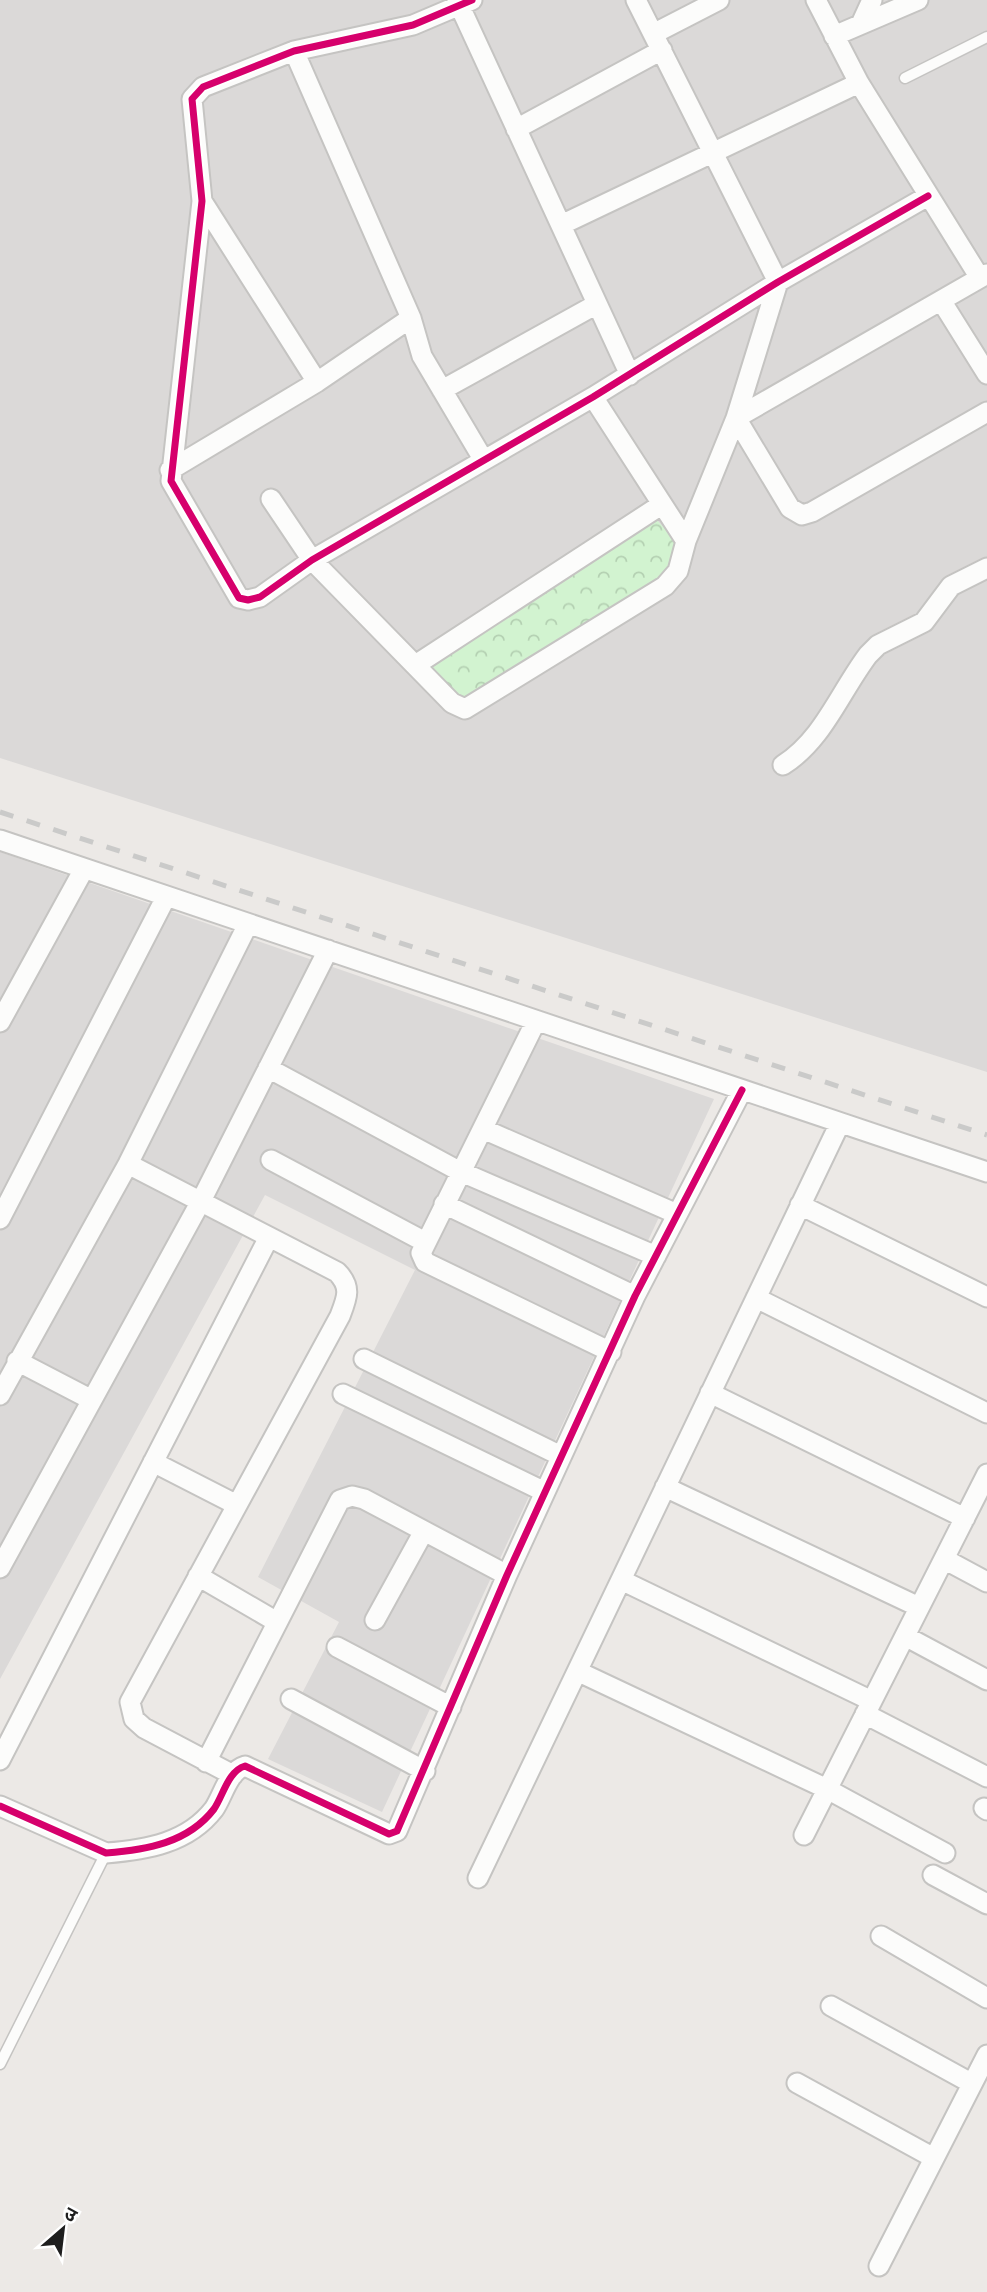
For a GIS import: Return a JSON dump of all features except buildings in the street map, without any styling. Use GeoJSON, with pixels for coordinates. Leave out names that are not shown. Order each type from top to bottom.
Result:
{"type":"FeatureCollection","features":[{"type":"Feature","properties":{"kind":"street"},"geometry":{"type":"LineString","coordinates":[[271,499],[312,560],[417,664],[457,708],[473,706],[665,586],[678,571],[686,541],[736,418],[778,282],[636,0]]}},
{"type":"Feature","properties":{"kind":"street"},"geometry":{"type":"LineString","coordinates":[[516,128],[657,42],[719,0]]}},
{"type":"Feature","properties":{"kind":"street"},"geometry":{"type":"LineString","coordinates":[[736,418],[984,276],[928,195],[859,83],[816,0]]}},
{"type":"Feature","properties":{"kind":"street"},"geometry":{"type":"LineString","coordinates":[[862,24],[872,0]]}},
{"type":"Feature","properties":{"kind":"street"},"geometry":{"type":"LineString","coordinates":[[834,36],[918,0]]}},
{"type":"Feature","properties":{"kind":"street"},"geometry":{"type":"LineString","coordinates":[[630,375],[516,128],[463,2],[398,30],[294,51],[203,87],[192,99],[202,201],[170,470],[175,491],[239,598],[248,600],[260,597],[312,560],[593,397],[630,375],[778,282],[928,195]]}},
{"type":"Feature","properties":{"kind":"street"},"geometry":{"type":"LineString","coordinates":[[294,51],[411,318],[422,356],[483,459]]}},
{"type":"Feature","properties":{"kind":"street"},"geometry":{"type":"LineString","coordinates":[[561,225],[859,83]]}},
{"type":"Feature","properties":{"kind":"street"},"geometry":{"type":"LineString","coordinates":[[202,201],[317,382]]}},
{"type":"Feature","properties":{"kind":"street"},"geometry":{"type":"LineString","coordinates":[[942,302],[987,374]]}},
{"type":"Feature","properties":{"kind":"street"},"geometry":{"type":"LineString","coordinates":[[442,390],[597,304]]}},
{"type":"Feature","properties":{"kind":"street"},"geometry":{"type":"LineString","coordinates":[[170,470],[317,382],[411,318]]}},
{"type":"Feature","properties":{"kind":"street"},"geometry":{"type":"LineString","coordinates":[[593,397],[686,541]]}},
{"type":"Feature","properties":{"kind":"street"},"geometry":{"type":"LineString","coordinates":[[736,418],[790,508],[802,515],[812,512],[987,412]]}},
{"type":"Feature","properties":{"kind":"street"},"geometry":{"type":"LineString","coordinates":[[417,664],[661,505]]}},
{"type":"Feature","properties":{"kind":"street"},"geometry":{"type":"LineString","coordinates":[[783,765],[798,755],[816,736],[873,650],[924,622],[951,586],[987,568]]}},
{"type":"Feature","properties":{"kind":"street"},"geometry":{"type":"LineString","coordinates":[[0,841],[987,1172]]}},
{"type":"Feature","properties":{"kind":"street"},"geometry":{"type":"LineString","coordinates":[[0,1023],[84,869]]}},
{"type":"Feature","properties":{"kind":"street"},"geometry":{"type":"LineString","coordinates":[[0,1219],[166,897]]}},
{"type":"Feature","properties":{"kind":"street"},"geometry":{"type":"LineString","coordinates":[[1,1392],[128,1164],[248,924]]}},
{"type":"Feature","properties":{"kind":"street"},"geometry":{"type":"LineString","coordinates":[[0,1568],[201,1201],[328,950]]}},
{"type":"Feature","properties":{"kind":"street"},"geometry":{"type":"LineString","coordinates":[[536,1021],[483,1129],[459,1171],[421,1253],[425,1262],[611,1352]]}},
{"type":"Feature","properties":{"kind":"street"},"geometry":{"type":"LineString","coordinates":[[268,1068],[459,1171],[656,1256]]}},
{"type":"Feature","properties":{"kind":"street"},"geometry":{"type":"LineString","coordinates":[[0,1806],[106,1853],[168,1843],[192,1830],[214,1808],[240,1767],[250,1766],[394,1834],[425,1771],[507,1575],[635,1296],[742,1090]]}},
{"type":"Feature","properties":{"kind":"street"},"geometry":{"type":"LineString","coordinates":[[478,1878],[840,1123]]}},
{"type":"Feature","properties":{"kind":"street"},"geometry":{"type":"LineString","coordinates":[[483,1129],[677,1214]]}},
{"type":"Feature","properties":{"kind":"street"},"geometry":{"type":"LineString","coordinates":[[271,1160],[425,1242]]}},
{"type":"Feature","properties":{"kind":"street"},"geometry":{"type":"LineString","coordinates":[[128,1164],[337,1272],[346,1282],[348,1295],[340,1316],[130,1702],[130,1711],[144,1728],[233,1775]]}},
{"type":"Feature","properties":{"kind":"street"},"geometry":{"type":"LineString","coordinates":[[444,1204],[635,1296]]}},
{"type":"Feature","properties":{"kind":"street"},"geometry":{"type":"LineString","coordinates":[[800,1205],[987,1297]]}},
{"type":"Feature","properties":{"kind":"street"},"geometry":{"type":"LineString","coordinates":[[0,1760],[269,1237]]}},
{"type":"Feature","properties":{"kind":"street"},"geometry":{"type":"LineString","coordinates":[[756,1298],[987,1413]]}},
{"type":"Feature","properties":{"kind":"street"},"geometry":{"type":"LineString","coordinates":[[364,1359],[561,1456]]}},
{"type":"Feature","properties":{"kind":"street"},"geometry":{"type":"LineString","coordinates":[[17,1361],[92,1400]]}},
{"type":"Feature","properties":{"kind":"street"},"geometry":{"type":"LineString","coordinates":[[710,1393],[965,1518]]}},
{"type":"Feature","properties":{"kind":"street"},"geometry":{"type":"LineString","coordinates":[[344,1394],[545,1492]]}},
{"type":"Feature","properties":{"kind":"street"},"geometry":{"type":"LineString","coordinates":[[153,1462],[237,1505]]}},
{"type":"Feature","properties":{"kind":"street"},"geometry":{"type":"LineString","coordinates":[[804,1835],[987,1474]]}},
{"type":"Feature","properties":{"kind":"street"},"geometry":{"type":"LineString","coordinates":[[665,1487],[919,1607]]}},
{"type":"Feature","properties":{"kind":"street"},"geometry":{"type":"LineString","coordinates":[[206,1762],[340,1500],[352,1496],[364,1499],[507,1575]]}},
{"type":"Feature","properties":{"kind":"street"},"geometry":{"type":"LineString","coordinates":[[374,1620],[424,1531]]}},
{"type":"Feature","properties":{"kind":"street"},"geometry":{"type":"LineString","coordinates":[[944,1559],[987,1582]]}},
{"type":"Feature","properties":{"kind":"street"},"geometry":{"type":"LineString","coordinates":[[198,1576],[277,1622]]}},
{"type":"Feature","properties":{"kind":"street"},"geometry":{"type":"LineString","coordinates":[[621,1580],[869,1707],[987,1777]]}},
{"type":"Feature","properties":{"kind":"street"},"geometry":{"type":"LineString","coordinates":[[905,1636],[987,1680]]}},
{"type":"Feature","properties":{"kind":"street"},"geometry":{"type":"LineString","coordinates":[[337,1647],[451,1707]]}},
{"type":"Feature","properties":{"kind":"street"},"geometry":{"type":"LineString","coordinates":[[579,1672],[827,1789],[945,1853]]}},
{"type":"Feature","properties":{"kind":"street"},"geometry":{"type":"LineString","coordinates":[[291,1699],[425,1771]]}},
{"type":"Feature","properties":{"kind":"street"},"geometry":{"type":"LineString","coordinates":[[933,1875],[987,1904]]}},
{"type":"Feature","properties":{"kind":"street"},"geometry":{"type":"LineString","coordinates":[[881,1936],[987,1998]]}},
{"type":"Feature","properties":{"kind":"street"},"geometry":{"type":"LineString","coordinates":[[831,2006],[971,2084]]}},
{"type":"Feature","properties":{"kind":"street"},"geometry":{"type":"LineString","coordinates":[[879,2266],[987,2055]]}},
{"type":"Feature","properties":{"kind":"street"},"geometry":{"type":"LineString","coordinates":[[797,2083],[934,2158]]}},
{"type":"Feature","properties":{"kind":"lane"},"geometry":{"type":"LineString","coordinates":[[905,78],[987,37]]}},
{"type":"Feature","properties":{"kind":"lane"},"geometry":{"type":"LineString","coordinates":[[0,2064],[106,1853]]}},
{"type":"Feature","properties":{"kind":"shaded area"},"geometry":{"type":"Polygon","coordinates":[[[0,0],[987,0],[987,1072],[0,758],[0,0]]]}},
{"type":"Feature","properties":{"kind":"shaded area"},"geometry":{"type":"Polygon","coordinates":[[[0,852],[714,1099],[382,1812],[268,1759],[339,1622],[258,1577],[415,1270],[265,1195],[0,1679],[0,852]]]}},
{"type":"Feature","properties":{"kind":"green space"},"geometry":{"type":"Polygon","coordinates":[[[656,519],[675,540],[675,568],[462,704],[429,662],[656,519]]]}},
{"type":"Feature","properties":{"kind":"railway"},"geometry":{"type":"LineString","coordinates":[[0,812],[987,1135]]}},
{"type":"Feature","properties":{"kind":"cycle path"},"geometry":{"type":"LineString","coordinates":[[472,0],[413,25],[294,51],[203,87],[192,99],[202,201],[171,481],[239,598],[248,600],[260,597],[312,560],[593,397],[778,282],[928,196]]}},
{"type":"Feature","properties":{"kind":"cycle path"},"geometry":{"type":"LineString","coordinates":[[0,1806],[106,1853],[136,1850],[165,1843],[204,1821],[214,1809],[234,1773],[245,1766],[389,1834],[397,1831],[507,1575],[635,1296],[742,1090]]}}]}
